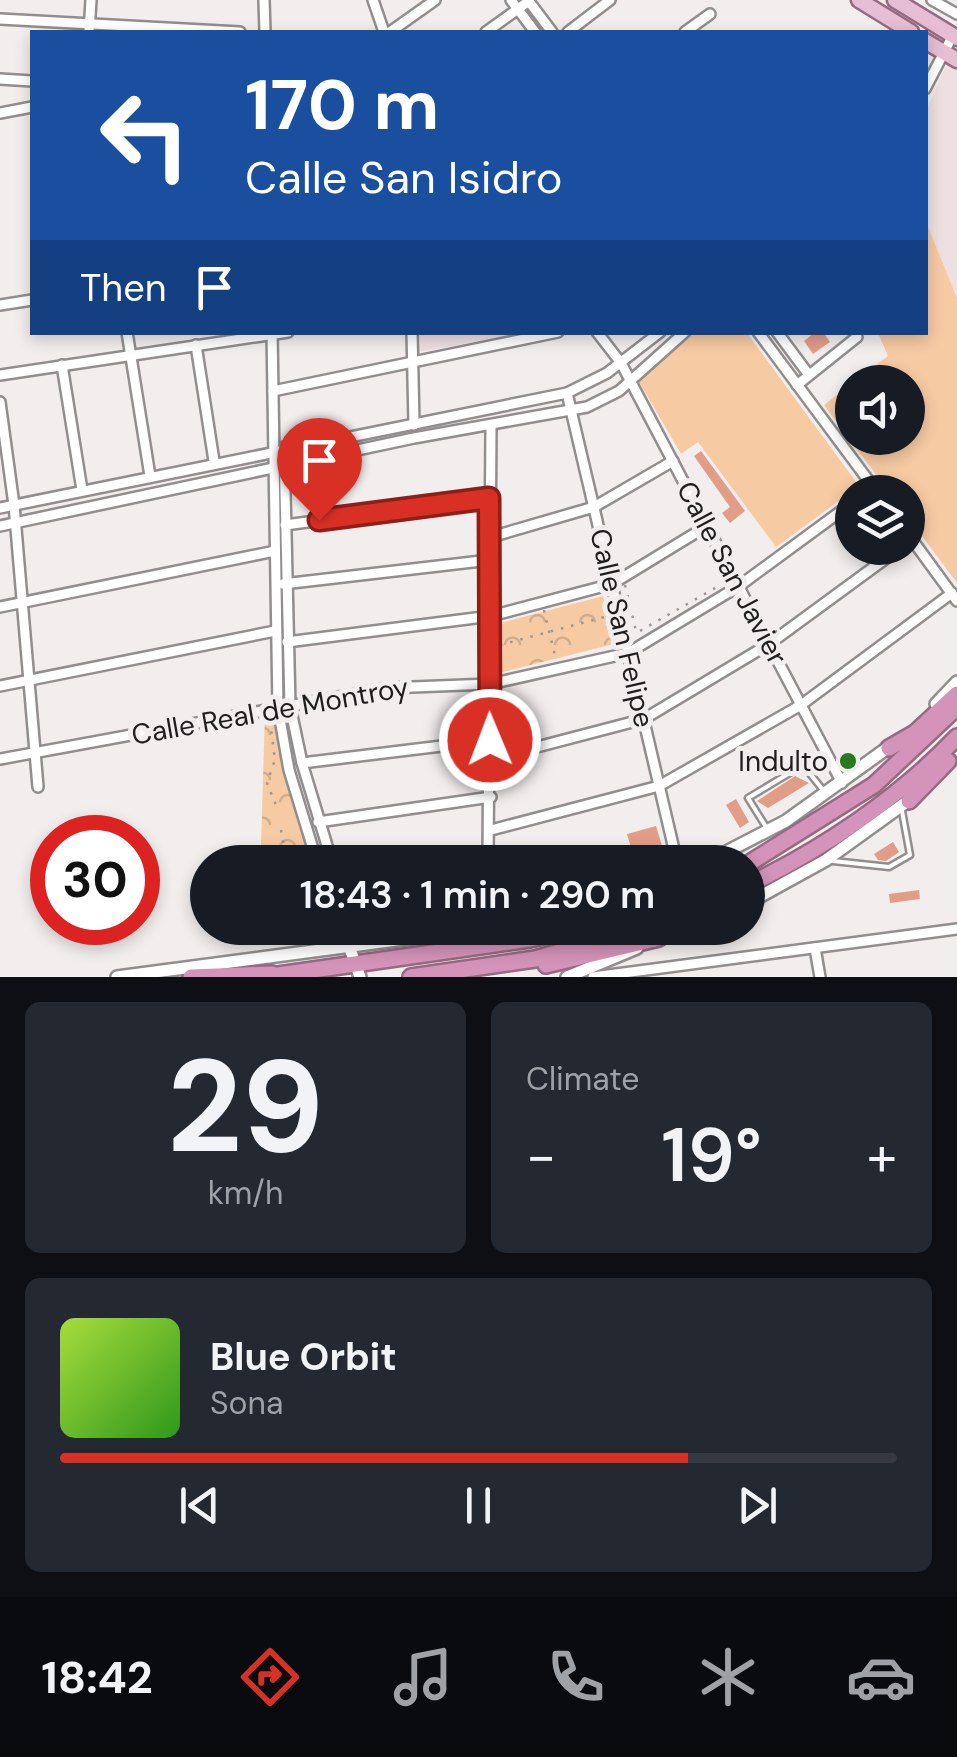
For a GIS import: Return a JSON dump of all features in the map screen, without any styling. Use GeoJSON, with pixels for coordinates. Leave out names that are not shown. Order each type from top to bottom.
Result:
{"type":"FeatureCollection","features":[{"type":"Feature","properties":{"kind":"highway"},"geometry":{"type":"LineString","coordinates":[[889,748],[915,733],[957,694]]}},
{"type":"Feature","properties":{"kind":"highway"},"geometry":{"type":"LineString","coordinates":[[765,853],[874,785],[957,707]]}},
{"type":"Feature","properties":{"kind":"highway"},"geometry":{"type":"LineString","coordinates":[[765,878],[880,804],[934,762],[957,737]]}},
{"type":"Feature","properties":{"kind":"highway"},"geometry":{"type":"LineString","coordinates":[[905,803],[957,750]]}},
{"type":"Feature","properties":{"kind":"highway"},"geometry":{"type":"LineString","coordinates":[[191,977],[340,973],[502,945]]}},
{"type":"Feature","properties":{"kind":"highway"},"geometry":{"type":"LineString","coordinates":[[410,977],[535,958],[583,945]]}},
{"type":"Feature","properties":{"kind":"highway"},"geometry":{"type":"LineString","coordinates":[[467,968],[522,969],[589,958],[634,945]]}},
{"type":"Feature","properties":{"kind":"highway"},"geometry":{"type":"LineString","coordinates":[[264,977],[281,974]]}},
{"type":"Feature","properties":{"kind":"main road"},"geometry":{"type":"LineString","coordinates":[[859,0],[911,30]]}},
{"type":"Feature","properties":{"kind":"main road"},"geometry":{"type":"LineString","coordinates":[[895,0],[913,5],[955,36]]}},
{"type":"Feature","properties":{"kind":"main road"},"geometry":{"type":"LineString","coordinates":[[928,43],[950,56]]}},
{"type":"Feature","properties":{"kind":"street"},"geometry":{"type":"LineString","coordinates":[[90,29],[91,0]]}},
{"type":"Feature","properties":{"kind":"street"},"geometry":{"type":"LineString","coordinates":[[264,0],[265,30]]}},
{"type":"Feature","properties":{"kind":"street"},"geometry":{"type":"LineString","coordinates":[[373,0],[386,30]]}},
{"type":"Feature","properties":{"kind":"street"},"geometry":{"type":"LineString","coordinates":[[390,30],[435,0]]}},
{"type":"Feature","properties":{"kind":"street"},"geometry":{"type":"LineString","coordinates":[[488,30],[514,5],[528,0],[550,30]]}},
{"type":"Feature","properties":{"kind":"street"},"geometry":{"type":"LineString","coordinates":[[571,30],[610,0]]}},
{"type":"Feature","properties":{"kind":"street"},"geometry":{"type":"LineString","coordinates":[[932,0],[957,14]]}},
{"type":"Feature","properties":{"kind":"street"},"geometry":{"type":"LineString","coordinates":[[514,5],[533,30]]}},
{"type":"Feature","properties":{"kind":"street"},"geometry":{"type":"LineString","coordinates":[[913,5],[914,30]]}},
{"type":"Feature","properties":{"kind":"street"},"geometry":{"type":"LineString","coordinates":[[689,30],[710,14]]}},
{"type":"Feature","properties":{"kind":"street"},"geometry":{"type":"LineString","coordinates":[[0,19],[140,30]]}},
{"type":"Feature","properties":{"kind":"street"},"geometry":{"type":"LineString","coordinates":[[928,85],[950,56],[955,36]]}},
{"type":"Feature","properties":{"kind":"street"},"geometry":{"type":"LineString","coordinates":[[0,79],[30,82]]}},
{"type":"Feature","properties":{"kind":"street"},"geometry":{"type":"LineString","coordinates":[[0,112],[30,107]]}},
{"type":"Feature","properties":{"kind":"street"},"geometry":{"type":"LineString","coordinates":[[0,305],[30,300]]}},
{"type":"Feature","properties":{"kind":"street"},"geometry":{"type":"LineString","coordinates":[[127,335],[150,476]]}},
{"type":"Feature","properties":{"kind":"street"},"geometry":{"type":"LineString","coordinates":[[0,375],[259,335]]}},
{"type":"Feature","properties":{"kind":"street"},"geometry":{"type":"LineString","coordinates":[[272,335],[273,391],[286,525],[273,711],[312,845]]}},
{"type":"Feature","properties":{"kind":"street"},"geometry":{"type":"LineString","coordinates":[[412,335],[414,438]]}},
{"type":"Feature","properties":{"kind":"street"},"geometry":{"type":"LineString","coordinates":[[273,391],[544,335]]}},
{"type":"Feature","properties":{"kind":"street","name":"Calle San Javier"},"geometry":{"type":"LineString","coordinates":[[599,335],[622,363],[842,783]]}},
{"type":"Feature","properties":{"kind":"street"},"geometry":{"type":"LineString","coordinates":[[0,508],[214,461],[568,393],[622,363],[656,335]]}},
{"type":"Feature","properties":{"kind":"street"},"geometry":{"type":"LineString","coordinates":[[0,526],[602,402],[681,335]]}},
{"type":"Feature","properties":{"kind":"street"},"geometry":{"type":"LineString","coordinates":[[760,335],[861,475]]}},
{"type":"Feature","properties":{"kind":"street"},"geometry":{"type":"LineString","coordinates":[[779,335],[809,375]]}},
{"type":"Feature","properties":{"kind":"street"},"geometry":{"type":"LineString","coordinates":[[796,385],[857,338]]}},
{"type":"Feature","properties":{"kind":"street"},"geometry":{"type":"LineString","coordinates":[[196,345],[214,461]]}},
{"type":"Feature","properties":{"kind":"street"},"geometry":{"type":"LineString","coordinates":[[62,366],[82,490]]}},
{"type":"Feature","properties":{"kind":"street","name":"Calle San Felipe"},"geometry":{"type":"LineString","coordinates":[[568,393],[673,845]]}},
{"type":"Feature","properties":{"kind":"street"},"geometry":{"type":"LineString","coordinates":[[0,402],[16,523],[38,787]]}},
{"type":"Feature","properties":{"kind":"street"},"geometry":{"type":"LineString","coordinates":[[490,845],[491,425]]}},
{"type":"Feature","properties":{"kind":"street"},"geometry":{"type":"LineString","coordinates":[[492,537],[594,507],[673,460]]}},
{"type":"Feature","properties":{"kind":"street"},"geometry":{"type":"LineString","coordinates":[[281,467],[276,552],[290,706],[326,845]]}},
{"type":"Feature","properties":{"kind":"street"},"geometry":{"type":"LineString","coordinates":[[286,525],[489,498]]}},
{"type":"Feature","properties":{"kind":"street","name":"Calle Real de Montroy"},"geometry":{"type":"LineString","coordinates":[[0,759],[387,688],[490,684],[628,653],[739,586],[835,516]]}},
{"type":"Feature","properties":{"kind":"street"},"geometry":{"type":"LineString","coordinates":[[287,642],[491,616],[612,584],[707,526]]}},
{"type":"Feature","properties":{"kind":"street"},"geometry":{"type":"LineString","coordinates":[[0,607],[276,552]]}},
{"type":"Feature","properties":{"kind":"street"},"geometry":{"type":"LineString","coordinates":[[491,830],[659,786],[801,704],[954,597],[925,559]]}},
{"type":"Feature","properties":{"kind":"street"},"geometry":{"type":"LineString","coordinates":[[281,584],[490,560]]}},
{"type":"Feature","properties":{"kind":"street"},"geometry":{"type":"LineString","coordinates":[[491,759],[644,718],[770,644],[877,565]]}},
{"type":"Feature","properties":{"kind":"street"},"geometry":{"type":"LineString","coordinates":[[0,686],[276,632]]}},
{"type":"Feature","properties":{"kind":"street"},"geometry":{"type":"LineString","coordinates":[[739,845],[826,794],[889,748],[957,682]]}},
{"type":"Feature","properties":{"kind":"street"},"geometry":{"type":"LineString","coordinates":[[302,763],[490,740]]}},
{"type":"Feature","properties":{"kind":"street"},"geometry":{"type":"LineString","coordinates":[[765,894],[826,860],[957,760]]}},
{"type":"Feature","properties":{"kind":"street"},"geometry":{"type":"LineString","coordinates":[[305,824],[491,797]]}},
{"type":"Feature","properties":{"kind":"street"},"geometry":{"type":"LineString","coordinates":[[592,977],[957,929]]}},
{"type":"Feature","properties":{"kind":"street"},"geometry":{"type":"LineString","coordinates":[[332,945],[340,973]]}},
{"type":"Feature","properties":{"kind":"street"},"geometry":{"type":"LineString","coordinates":[[117,977],[356,945]]}},
{"type":"Feature","properties":{"kind":"street"},"geometry":{"type":"LineString","coordinates":[[567,977],[642,945]]}},
{"type":"Feature","properties":{"kind":"street"},"geometry":{"type":"LineString","coordinates":[[348,946],[358,971]]}},
{"type":"Feature","properties":{"kind":"street"},"geometry":{"type":"LineString","coordinates":[[816,948],[820,977]]}},
{"type":"Feature","properties":{"kind":"street"},"geometry":{"type":"LineString","coordinates":[[692,964],[693,977]]}},
{"type":"Feature","properties":{"kind":"lane"},"geometry":{"type":"LineString","coordinates":[[768,830],[748,798],[803,766],[826,794]]}},
{"type":"Feature","properties":{"kind":"lane"},"geometry":{"type":"LineString","coordinates":[[826,860],[889,866],[910,855],[905,803]]}},
{"type":"Feature","properties":{"kind":"path"},"geometry":{"type":"LineString","coordinates":[[625,580],[635,629],[640,632],[730,579]]}},
{"type":"Feature","properties":{"kind":"path"},"geometry":{"type":"LineString","coordinates":[[544,608],[556,662]]}},
{"type":"Feature","properties":{"kind":"path"},"geometry":{"type":"LineString","coordinates":[[496,646],[610,616]]}},
{"type":"Feature","properties":{"kind":"path"},"geometry":{"type":"LineString","coordinates":[[273,711],[275,760],[267,783],[278,810]]}},
{"type":"Feature","properties":{"kind":"path"},"geometry":{"type":"LineString","coordinates":[[280,830],[283,845]]}},
{"type":"Feature","properties":{"kind":"shaded area"},"geometry":{"type":"Polygon","coordinates":[[[948,61],[957,66],[957,298],[928,226],[928,107],[948,61]]]}},
{"type":"Feature","properties":{"kind":"shaded area"},"geometry":{"type":"Polygon","coordinates":[[[418,335],[511,335],[418,352],[418,335]]]}},
{"type":"Feature","properties":{"kind":"green space"},"geometry":{"type":"Polygon","coordinates":[[[928,226],[957,298],[957,583],[925,540],[925,475],[876,475],[861,455],[925,455],[925,365],[876,365],[888,356],[879,335],[928,335],[928,226]]]}},
{"type":"Feature","properties":{"kind":"green space"},"geometry":{"type":"Polygon","coordinates":[[[689,335],[748,335],[851,475],[835,475],[835,504],[776,547],[698,442],[681,454],[638,380],[639,375],[689,335]]]}},
{"type":"Feature","properties":{"kind":"green space"},"geometry":{"type":"Polygon","coordinates":[[[835,396],[835,420],[824,405],[835,396]]]}},
{"type":"Feature","properties":{"kind":"green space"},"geometry":{"type":"Polygon","coordinates":[[[603,596],[614,644],[499,673],[500,623],[603,596]]]}},
{"type":"Feature","properties":{"kind":"green space"},"geometry":{"type":"Polygon","coordinates":[[[273,712],[308,845],[261,845],[265,713],[273,712]]]}},
{"type":"Feature","properties":{"kind":"building"},"geometry":{"type":"Polygon","coordinates":[[[811,335],[825,335],[830,342],[813,354],[804,341],[811,335]]]}},
{"type":"Feature","properties":{"kind":"building"},"geometry":{"type":"Polygon","coordinates":[[[701,451],[745,511],[730,523],[722,513],[730,507],[694,456],[701,451]]]}},
{"type":"Feature","properties":{"kind":"building"},"geometry":{"type":"Polygon","coordinates":[[[795,776],[809,783],[768,808],[757,801],[795,776]]]}},
{"type":"Feature","properties":{"kind":"building"},"geometry":{"type":"Polygon","coordinates":[[[736,799],[749,822],[740,828],[726,805],[736,799]]]}},
{"type":"Feature","properties":{"kind":"building"},"geometry":{"type":"Polygon","coordinates":[[[656,826],[662,845],[630,845],[627,834],[656,826]]]}},
{"type":"Feature","properties":{"kind":"building"},"geometry":{"type":"Polygon","coordinates":[[[893,842],[899,852],[886,861],[878,860],[874,854],[893,842]]]}},
{"type":"Feature","properties":{"kind":"building"},"geometry":{"type":"Polygon","coordinates":[[[919,890],[920,899],[890,903],[889,894],[919,890]]]}},
{"type":"Feature","properties":{"kind":"place","name":"Indulto"},"geometry":{"type":"Point","coordinates":[848,761]}},
{"type":"Feature","properties":{"kind":"route"},"geometry":{"type":"LineString","coordinates":[[319,520],[489,498],[490,740]]}}]}
